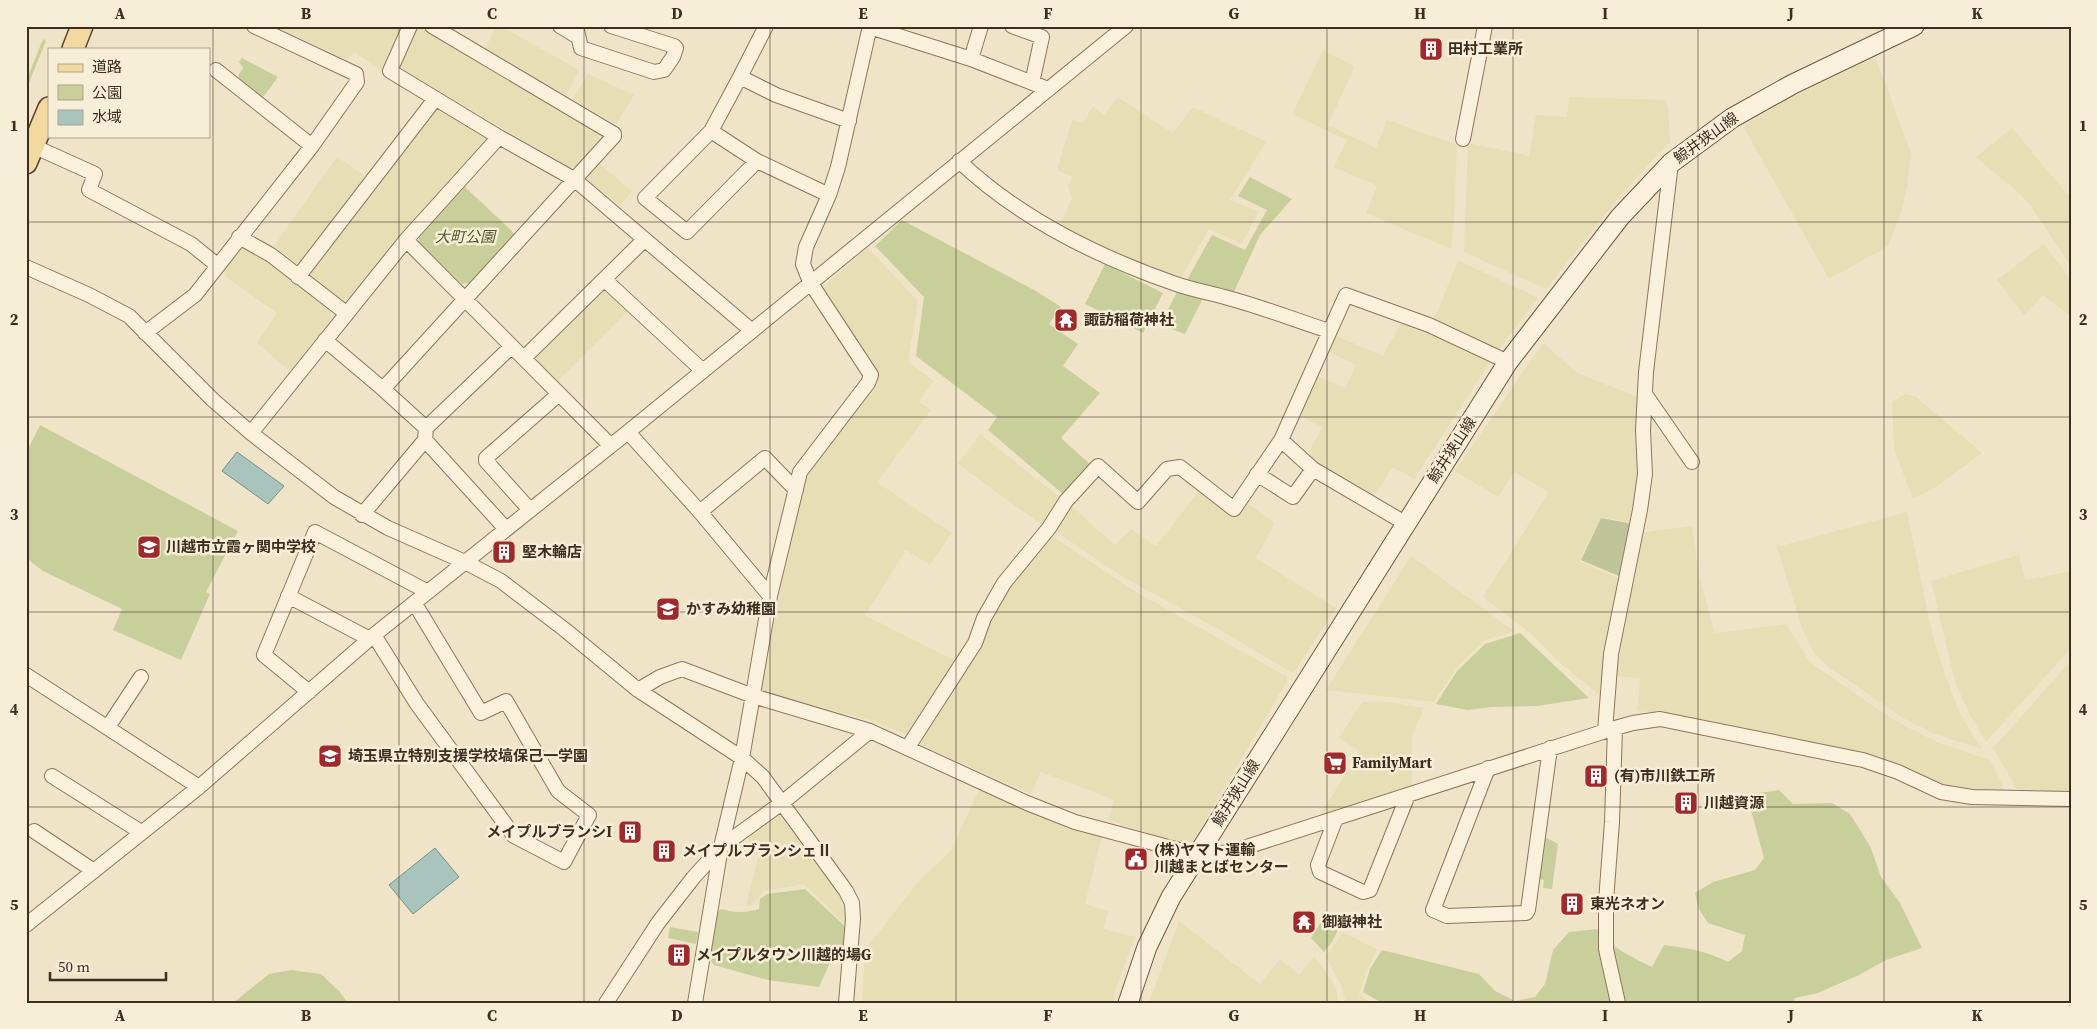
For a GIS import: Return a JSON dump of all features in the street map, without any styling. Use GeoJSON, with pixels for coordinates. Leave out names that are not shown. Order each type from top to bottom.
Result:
{"type":"FeatureCollection","features":[{"type":"Feature","properties":{"kind":"main road"},"geometry":{"type":"LineString","coordinates":[[73,48],[82,26]]}},
{"type":"Feature","properties":{"kind":"main road","name":"鯨井狭山線"},"geometry":{"type":"LineString","coordinates":[[1128,1003],[1147,947],[1170,896],[1198,855],[1508,362],[1620,217],[1671,163],[1732,118],[1762,100],[1906,28]]}},
{"type":"Feature","properties":{"kind":"main road"},"geometry":{"type":"LineString","coordinates":[[30,155],[48,110]]}},
{"type":"Feature","properties":{"kind":"street"},"geometry":{"type":"LineString","coordinates":[[145,333],[194,295],[312,146],[357,82],[356,74],[254,26]]}},
{"type":"Feature","properties":{"kind":"street"},"geometry":{"type":"LineString","coordinates":[[410,26],[390,71],[499,137],[574,179],[751,330]]}},
{"type":"Feature","properties":{"kind":"street"},"geometry":{"type":"LineString","coordinates":[[383,389],[614,136],[614,134],[432,26]]}},
{"type":"Feature","properties":{"kind":"street"},"geometry":{"type":"LineString","coordinates":[[560,26],[577,32],[581,48],[654,72],[664,70],[673,57],[676,48],[674,46],[611,26]]}},
{"type":"Feature","properties":{"kind":"street"},"geometry":{"type":"LineString","coordinates":[[757,161],[687,232],[644,198],[711,131],[766,26]]}},
{"type":"Feature","properties":{"kind":"street"},"geometry":{"type":"LineString","coordinates":[[971,59],[981,26]]}},
{"type":"Feature","properties":{"kind":"street"},"geometry":{"type":"LineString","coordinates":[[1012,26],[1042,36],[1032,83]]}},
{"type":"Feature","properties":{"kind":"street"},"geometry":{"type":"LineString","coordinates":[[26,925],[199,787],[372,637],[628,432],[1126,26]]}},
{"type":"Feature","properties":{"kind":"street"},"geometry":{"type":"LineString","coordinates":[[1463,139],[1485,26]]}},
{"type":"Feature","properties":{"kind":"street"},"geometry":{"type":"LineString","coordinates":[[695,1003],[721,847],[742,758],[770,596],[800,472],[868,383],[870,375],[810,282],[803,264],[806,247],[829,195],[838,167],[870,27],[971,59],[1048,89]]}},
{"type":"Feature","properties":{"kind":"street"},"geometry":{"type":"LineString","coordinates":[[216,70],[312,146]]}},
{"type":"Feature","properties":{"kind":"street"},"geometry":{"type":"LineString","coordinates":[[740,77],[776,95],[849,122]]}},
{"type":"Feature","properties":{"kind":"street"},"geometry":{"type":"LineString","coordinates":[[298,277],[435,99]]}},
{"type":"Feature","properties":{"kind":"street"},"geometry":{"type":"LineString","coordinates":[[711,131],[757,161],[829,195]]}},
{"type":"Feature","properties":{"kind":"street"},"geometry":{"type":"LineString","coordinates":[[251,433],[406,240],[499,137]]}},
{"type":"Feature","properties":{"kind":"street"},"geometry":{"type":"LineString","coordinates":[[30,155],[95,174],[89,190],[191,244],[217,265]]}},
{"type":"Feature","properties":{"kind":"street"},"geometry":{"type":"LineString","coordinates":[[959,161],[984,184],[1008,201],[1094,251],[1177,285],[1229,298],[1329,330]]}},
{"type":"Feature","properties":{"kind":"street"},"geometry":{"type":"LineString","coordinates":[[1618,1003],[1606,950],[1606,901],[1612,822],[1611,654],[1640,510],[1645,474],[1643,430],[1645,394],[1671,163]]}},
{"type":"Feature","properties":{"kind":"street"},"geometry":{"type":"LineString","coordinates":[[240,237],[272,255],[346,313]]}},
{"type":"Feature","properties":{"kind":"street"},"geometry":{"type":"LineString","coordinates":[[406,240],[610,445]]}},
{"type":"Feature","properties":{"kind":"street"},"geometry":{"type":"LineString","coordinates":[[524,358],[644,240]]}},
{"type":"Feature","properties":{"kind":"street"},"geometry":{"type":"LineString","coordinates":[[26,268],[109,305],[129,316],[213,400],[251,433],[334,497],[362,515],[465,562],[501,581],[564,629],[638,690],[742,758],[763,777],[783,802],[817,853],[846,891],[852,903],[854,920],[846,1003]]}},
{"type":"Feature","properties":{"kind":"street"},"geometry":{"type":"LineString","coordinates":[[605,280],[703,371]]}},
{"type":"Feature","properties":{"kind":"street"},"geometry":{"type":"LineString","coordinates":[[908,748],[975,643],[984,618],[1004,583],[1048,528],[1066,501],[1098,466],[1138,502],[1167,469],[1180,467],[1234,509],[1282,440],[1346,295],[1429,325],[1508,362]]}},
{"type":"Feature","properties":{"kind":"street"},"geometry":{"type":"LineString","coordinates":[[325,340],[383,389],[426,434],[506,529]]}},
{"type":"Feature","properties":{"kind":"street"},"geometry":{"type":"LineString","coordinates":[[362,515],[426,434],[511,347]]}},
{"type":"Feature","properties":{"kind":"street"},"geometry":{"type":"LineString","coordinates":[[530,510],[486,461],[486,458],[559,394]]}},
{"type":"Feature","properties":{"kind":"street"},"geometry":{"type":"LineString","coordinates":[[1645,394],[1692,462]]}},
{"type":"Feature","properties":{"kind":"street"},"geometry":{"type":"LineString","coordinates":[[628,432],[700,512],[770,596]]}},
{"type":"Feature","properties":{"kind":"street"},"geometry":{"type":"LineString","coordinates":[[1282,440],[1313,470],[1405,523]]}},
{"type":"Feature","properties":{"kind":"street"},"geometry":{"type":"LineString","coordinates":[[700,512],[765,458],[796,490]]}},
{"type":"Feature","properties":{"kind":"street"},"geometry":{"type":"LineString","coordinates":[[1257,474],[1293,497],[1313,470]]}},
{"type":"Feature","properties":{"kind":"street"},"geometry":{"type":"LineString","coordinates":[[309,692],[264,654],[315,532],[428,592]]}},
{"type":"Feature","properties":{"kind":"street"},"geometry":{"type":"LineString","coordinates":[[288,596],[372,637],[417,704],[514,836],[564,862],[589,815],[558,791],[506,700],[481,713],[415,604]]}},
{"type":"Feature","properties":{"kind":"street"},"geometry":{"type":"LineString","coordinates":[[638,690],[660,677],[682,669],[753,696],[870,732],[1027,803],[1075,822],[1198,855],[1231,852],[1610,729],[1633,722],[1660,719],[1863,760],[1898,772],[1941,792],[1972,796],[2071,799]]}},
{"type":"Feature","properties":{"kind":"street"},"geometry":{"type":"LineString","coordinates":[[26,675],[199,787]]}},
{"type":"Feature","properties":{"kind":"street"},"geometry":{"type":"LineString","coordinates":[[108,727],[141,677]]}},
{"type":"Feature","properties":{"kind":"street"},"geometry":{"type":"LineString","coordinates":[[606,1003],[658,923],[693,878],[721,847],[783,802],[870,732]]}},
{"type":"Feature","properties":{"kind":"street"},"geometry":{"type":"LineString","coordinates":[[1488,768],[1433,910],[1447,916],[1526,913],[1528,910],[1550,748]]}},
{"type":"Feature","properties":{"kind":"street"},"geometry":{"type":"LineString","coordinates":[[52,776],[142,832]]}},
{"type":"Feature","properties":{"kind":"street"},"geometry":{"type":"LineString","coordinates":[[1336,818],[1318,865],[1320,872],[1363,892],[1370,890],[1408,795]]}},
{"type":"Feature","properties":{"kind":"street"},"geometry":{"type":"LineString","coordinates":[[34,831],[94,871]]}},
{"type":"Feature","properties":{"kind":"shaded area"},"geometry":{"type":"Polygon","coordinates":[[[275,26],[401,26],[381,71],[354,52],[348,60],[275,26]]]}},
{"type":"Feature","properties":{"kind":"shaded area"},"geometry":{"type":"Polygon","coordinates":[[[497,26],[501,26],[579,70],[566,95],[484,50],[497,26]]]}},
{"type":"Feature","properties":{"kind":"shaded area"},"geometry":{"type":"Polygon","coordinates":[[[422,28],[600,133],[601,140],[576,167],[569,167],[403,70],[401,63],[414,31],[422,28]]]}},
{"type":"Feature","properties":{"kind":"shaded area"},"geometry":{"type":"Polygon","coordinates":[[[1323,50],[1355,66],[1328,125],[1376,148],[1387,120],[1457,145],[1451,249],[1366,213],[1377,186],[1334,167],[1347,140],[1292,114],[1323,50]]]}},
{"type":"Feature","properties":{"kind":"shaded area"},"geometry":{"type":"Polygon","coordinates":[[[1873,58],[1877,61],[1911,153],[1907,186],[1901,212],[1888,246],[1829,279],[1743,126],[1785,101],[1873,58]]]}},
{"type":"Feature","properties":{"kind":"shaded area"},"geometry":{"type":"Polygon","coordinates":[[[588,74],[634,95],[616,124],[573,99],[588,74]]]}},
{"type":"Feature","properties":{"kind":"shaded area"},"geometry":{"type":"Polygon","coordinates":[[[1118,97],[1173,133],[1193,107],[1266,142],[1230,200],[1259,211],[1242,244],[1209,229],[1179,281],[1120,256],[1060,225],[1072,198],[1068,186],[1072,177],[1057,170],[1072,120],[1083,123],[1093,106],[1104,115],[1118,97]]]}},
{"type":"Feature","properties":{"kind":"shaded area"},"geometry":{"type":"Polygon","coordinates":[[[1569,97],[1666,100],[1670,142],[1625,190],[1546,289],[1464,252],[1468,143],[1529,156],[1536,115],[1567,117],[1569,97]]]}},
{"type":"Feature","properties":{"kind":"shaded area"},"geometry":{"type":"Polygon","coordinates":[[[439,107],[485,134],[486,141],[425,207],[350,298],[341,301],[312,277],[310,269],[432,109],[439,107]]]}},
{"type":"Feature","properties":{"kind":"shaded area"},"geometry":{"type":"Polygon","coordinates":[[[2012,128],[2071,199],[2071,266],[2033,209],[2020,194],[1976,157],[2012,128]]]}},
{"type":"Feature","properties":{"kind":"shaded area"},"geometry":{"type":"Polygon","coordinates":[[[337,157],[367,177],[304,263],[296,263],[274,246],[337,157]]]}},
{"type":"Feature","properties":{"kind":"shaded area"},"geometry":{"type":"Polygon","coordinates":[[[599,163],[632,191],[620,206],[590,182],[588,175],[599,163]]]}},
{"type":"Feature","properties":{"kind":"shaded area"},"geometry":{"type":"Polygon","coordinates":[[[2044,244],[2071,280],[2071,317],[2043,295],[2024,315],[1997,280],[2044,244]]]}},
{"type":"Feature","properties":{"kind":"shaded area"},"geometry":{"type":"Polygon","coordinates":[[[243,248],[266,259],[331,311],[331,319],[290,371],[257,343],[277,313],[225,276],[224,269],[238,250],[243,248]]]}},
{"type":"Feature","properties":{"kind":"shaded area"},"geometry":{"type":"Polygon","coordinates":[[[868,248],[918,301],[908,362],[934,381],[919,402],[931,410],[877,482],[952,533],[930,565],[906,550],[865,615],[959,663],[911,736],[873,721],[760,691],[804,477],[876,380],[819,290],[868,248]]]}},
{"type":"Feature","properties":{"kind":"shaded area"},"geometry":{"type":"Polygon","coordinates":[[[1458,260],[1538,298],[1499,349],[1434,320],[1458,260]]]}},
{"type":"Feature","properties":{"kind":"shaded area"},"geometry":{"type":"Polygon","coordinates":[[[602,288],[609,288],[630,309],[558,381],[536,359],[536,353],[602,288]]]}},
{"type":"Feature","properties":{"kind":"shaded area"},"geometry":{"type":"Polygon","coordinates":[[[1401,323],[1440,338],[1490,362],[1414,479],[1393,467],[1372,500],[1316,467],[1309,452],[1322,428],[1299,415],[1316,376],[1346,388],[1356,365],[1329,352],[1335,335],[1383,356],[1401,323]]]}},
{"type":"Feature","properties":{"kind":"shaded area"},"geometry":{"type":"Polygon","coordinates":[[[1543,343],[1577,373],[1640,398],[1639,474],[1633,523],[1601,517],[1579,561],[1620,579],[1602,697],[1561,664],[1530,633],[1483,597],[1549,492],[1514,472],[1498,497],[1455,471],[1543,343]]]}},
{"type":"Feature","properties":{"kind":"shaded area"},"geometry":{"type":"Polygon","coordinates":[[[1904,394],[1915,396],[1982,453],[1936,487],[1913,499],[1894,449],[1892,402],[1904,394]]]}},
{"type":"Feature","properties":{"kind":"shaded area"},"geometry":{"type":"Polygon","coordinates":[[[980,434],[1062,499],[1043,526],[958,464],[980,434]]]}},
{"type":"Feature","properties":{"kind":"shaded area"},"geometry":{"type":"Polygon","coordinates":[[[1199,491],[1234,518],[1246,503],[1275,523],[1256,558],[1336,608],[1293,673],[1220,630],[1123,577],[1055,531],[1056,522],[1070,505],[1115,545],[1131,529],[1156,546],[1199,491]]]}},
{"type":"Feature","properties":{"kind":"shaded area"},"geometry":{"type":"Polygon","coordinates":[[[1907,512],[1933,637],[1959,712],[1982,749],[1935,734],[1903,718],[1830,668],[1815,655],[1803,631],[1777,547],[1907,512]]]}},
{"type":"Feature","properties":{"kind":"shaded area"},"geometry":{"type":"Polygon","coordinates":[[[1692,526],[1699,576],[1715,633],[1786,624],[1810,662],[1870,704],[1899,723],[1937,742],[1990,760],[2006,793],[1939,787],[1667,714],[1637,711],[1640,678],[1614,676],[1639,533],[1692,526]]]}},
{"type":"Feature","properties":{"kind":"shaded area"},"geometry":{"type":"Polygon","coordinates":[[[1047,536],[1052,536],[1136,592],[1286,676],[1287,681],[1190,846],[1108,820],[1114,800],[1041,772],[1031,794],[919,744],[916,740],[1012,580],[1047,536]]]}},
{"type":"Feature","properties":{"kind":"shaded area"},"geometry":{"type":"Polygon","coordinates":[[[2019,555],[2025,580],[2071,571],[2071,648],[1986,742],[1970,715],[1955,682],[1931,581],[2019,555]]]}},
{"type":"Feature","properties":{"kind":"shaded area"},"geometry":{"type":"Polygon","coordinates":[[[1411,556],[1514,631],[1485,640],[1459,665],[1434,702],[1326,690],[1411,556]]]}},
{"type":"Feature","properties":{"kind":"shaded area"},"geometry":{"type":"Polygon","coordinates":[[[2071,661],[2071,793],[2017,789],[1993,748],[2071,661]]]}},
{"type":"Feature","properties":{"kind":"shaded area"},"geometry":{"type":"Polygon","coordinates":[[[1362,702],[1390,702],[1424,708],[1412,737],[1412,786],[1320,815],[1360,751],[1339,738],[1362,702]]]}},
{"type":"Feature","properties":{"kind":"shaded area"},"geometry":{"type":"Polygon","coordinates":[[[981,786],[1102,836],[1085,904],[1108,911],[1104,929],[1135,937],[1117,985],[1113,1003],[862,1003],[865,950],[917,883],[951,850],[981,786]]]}},
{"type":"Feature","properties":{"kind":"shaded area"},"geometry":{"type":"Polygon","coordinates":[[[778,811],[811,852],[822,871],[833,882],[844,900],[847,926],[804,884],[764,891],[751,906],[746,905],[759,854],[746,850],[751,830],[778,811]]]}},
{"type":"Feature","properties":{"kind":"shaded area"},"geometry":{"type":"Polygon","coordinates":[[[1179,921],[1260,984],[1280,959],[1299,975],[1314,956],[1335,985],[1339,1003],[1149,1003],[1179,921]]]}},
{"type":"Feature","properties":{"kind":"shaded area"},"geometry":{"type":"Polygon","coordinates":[[[1343,932],[1377,950],[1366,972],[1359,995],[1372,1003],[1346,1003],[1341,985],[1326,957],[1343,932]]]}},
{"type":"Feature","properties":{"kind":"green space"},"geometry":{"type":"Polygon","coordinates":[[[43,39],[46,41],[26,90],[26,81],[43,39]]]}},
{"type":"Feature","properties":{"kind":"green space"},"geometry":{"type":"Polygon","coordinates":[[[242,58],[278,77],[261,100],[238,81],[239,74],[243,68],[239,62],[242,58]]]}},
{"type":"Feature","properties":{"kind":"green space"},"geometry":{"type":"Polygon","coordinates":[[[1250,177],[1292,199],[1260,235],[1233,294],[1187,280],[1212,235],[1245,250],[1267,210],[1238,196],[1250,177]]]}},
{"type":"Feature","properties":{"kind":"green space","name":"大町公園"},"geometry":{"type":"Polygon","coordinates":[[[464,186],[516,235],[470,283],[462,284],[419,242],[419,234],[464,186]]]}},
{"type":"Feature","properties":{"kind":"green space"},"geometry":{"type":"Polygon","coordinates":[[[902,220],[1036,291],[1061,307],[1049,324],[1078,344],[1063,366],[1100,393],[1061,438],[1091,465],[1064,495],[988,430],[997,417],[916,356],[924,297],[875,246],[902,220]]]}},
{"type":"Feature","properties":{"kind":"green space"},"geometry":{"type":"Polygon","coordinates":[[[1105,264],[1163,293],[1143,333],[1085,304],[1105,264]]]}},
{"type":"Feature","properties":{"kind":"green space"},"geometry":{"type":"Polygon","coordinates":[[[1178,290],[1204,296],[1185,334],[1160,325],[1178,290]]]}},
{"type":"Feature","properties":{"kind":"green space"},"geometry":{"type":"Polygon","coordinates":[[[40,425],[238,531],[206,592],[210,594],[181,660],[113,630],[122,609],[43,571],[26,558],[26,453],[40,425]]]}},
{"type":"Feature","properties":{"kind":"green space"},"geometry":{"type":"Polygon","coordinates":[[[1601,518],[1633,524],[1621,577],[1581,560],[1601,518]]]}},
{"type":"Feature","properties":{"kind":"green space"},"geometry":{"type":"Polygon","coordinates":[[[1520,633],[1589,698],[1537,706],[1491,707],[1468,710],[1436,704],[1457,671],[1485,644],[1520,633]]]}},
{"type":"Feature","properties":{"kind":"green space"},"geometry":{"type":"Polygon","coordinates":[[[1779,790],[1793,804],[1832,803],[1850,814],[1871,848],[1881,877],[1900,903],[1922,948],[1886,960],[1859,975],[1818,993],[1795,998],[1793,1003],[1382,1003],[1363,992],[1370,969],[1382,950],[1479,974],[1495,991],[1515,1001],[1535,997],[1545,984],[1553,950],[1569,932],[1597,929],[1615,947],[1652,967],[1664,945],[1697,950],[1728,962],[1742,951],[1745,935],[1708,923],[1699,909],[1695,893],[1713,882],[1755,870],[1764,858],[1747,795],[1779,790]]]}},
{"type":"Feature","properties":{"kind":"green space"},"geometry":{"type":"Polygon","coordinates":[[[1545,837],[1558,844],[1552,889],[1543,888],[1544,880],[1539,879],[1545,837]]]}},
{"type":"Feature","properties":{"kind":"green space"},"geometry":{"type":"Polygon","coordinates":[[[805,889],[849,930],[847,945],[829,965],[819,987],[768,980],[714,965],[708,957],[714,916],[721,909],[740,912],[759,909],[760,899],[767,894],[805,889]]]}},
{"type":"Feature","properties":{"kind":"green space"},"geometry":{"type":"Polygon","coordinates":[[[1321,922],[1338,930],[1324,952],[1311,938],[1321,922]]]}},
{"type":"Feature","properties":{"kind":"green space"},"geometry":{"type":"Polygon","coordinates":[[[670,927],[698,932],[696,944],[668,938],[670,927]]]}},
{"type":"Feature","properties":{"kind":"green space"},"geometry":{"type":"Polygon","coordinates":[[[291,970],[321,974],[339,991],[348,1003],[233,1003],[269,974],[291,970]]]}},
{"type":"Feature","properties":{"kind":"water"},"geometry":{"type":"Polygon","coordinates":[[[237,452],[284,486],[268,504],[222,471],[237,452]]]}},
{"type":"Feature","properties":{"kind":"water"},"geometry":{"type":"Polygon","coordinates":[[[435,848],[459,877],[413,914],[389,885],[435,848]]]}},
{"type":"Feature","properties":{"kind":"place","name":"田村工業所"},"geometry":{"type":"Point","coordinates":[1431,49]}},
{"type":"Feature","properties":{"kind":"place","name":"諏訪稲荷神社"},"geometry":{"type":"Point","coordinates":[1066,320]}},
{"type":"Feature","properties":{"kind":"place","name":"川越市立霞ヶ関中学校"},"geometry":{"type":"Point","coordinates":[149,547]}},
{"type":"Feature","properties":{"kind":"place","name":"堅木輪店"},"geometry":{"type":"Point","coordinates":[504,552]}},
{"type":"Feature","properties":{"kind":"place","name":"かすみ幼稚園"},"geometry":{"type":"Point","coordinates":[668,609]}},
{"type":"Feature","properties":{"kind":"place","name":"埼玉県立特別支援学校塙保己一学園"},"geometry":{"type":"Point","coordinates":[330,756]}},
{"type":"Feature","properties":{"kind":"place","name":"FamilyMart"},"geometry":{"type":"Point","coordinates":[1335,763]}},
{"type":"Feature","properties":{"kind":"place","name":"(有)市川鉄工所"},"geometry":{"type":"Point","coordinates":[1596,776]}},
{"type":"Feature","properties":{"kind":"place","name":"川越資源"},"geometry":{"type":"Point","coordinates":[1686,803]}},
{"type":"Feature","properties":{"kind":"place","name":"メイプルブランシI"},"geometry":{"type":"Point","coordinates":[630,832]}},
{"type":"Feature","properties":{"kind":"place","name":"メイプルブランシェⅡ"},"geometry":{"type":"Point","coordinates":[664,851]}},
{"type":"Feature","properties":{"kind":"place","name":"(株)ヤマト運輸 川越まとばセンター"},"geometry":{"type":"Point","coordinates":[1136,859]}},
{"type":"Feature","properties":{"kind":"place","name":"東光ネオン"},"geometry":{"type":"Point","coordinates":[1572,904]}},
{"type":"Feature","properties":{"kind":"place","name":"御嶽神社"},"geometry":{"type":"Point","coordinates":[1304,922]}},
{"type":"Feature","properties":{"kind":"place","name":"メイプルタウン川越的場G"},"geometry":{"type":"Point","coordinates":[679,955]}}]}
